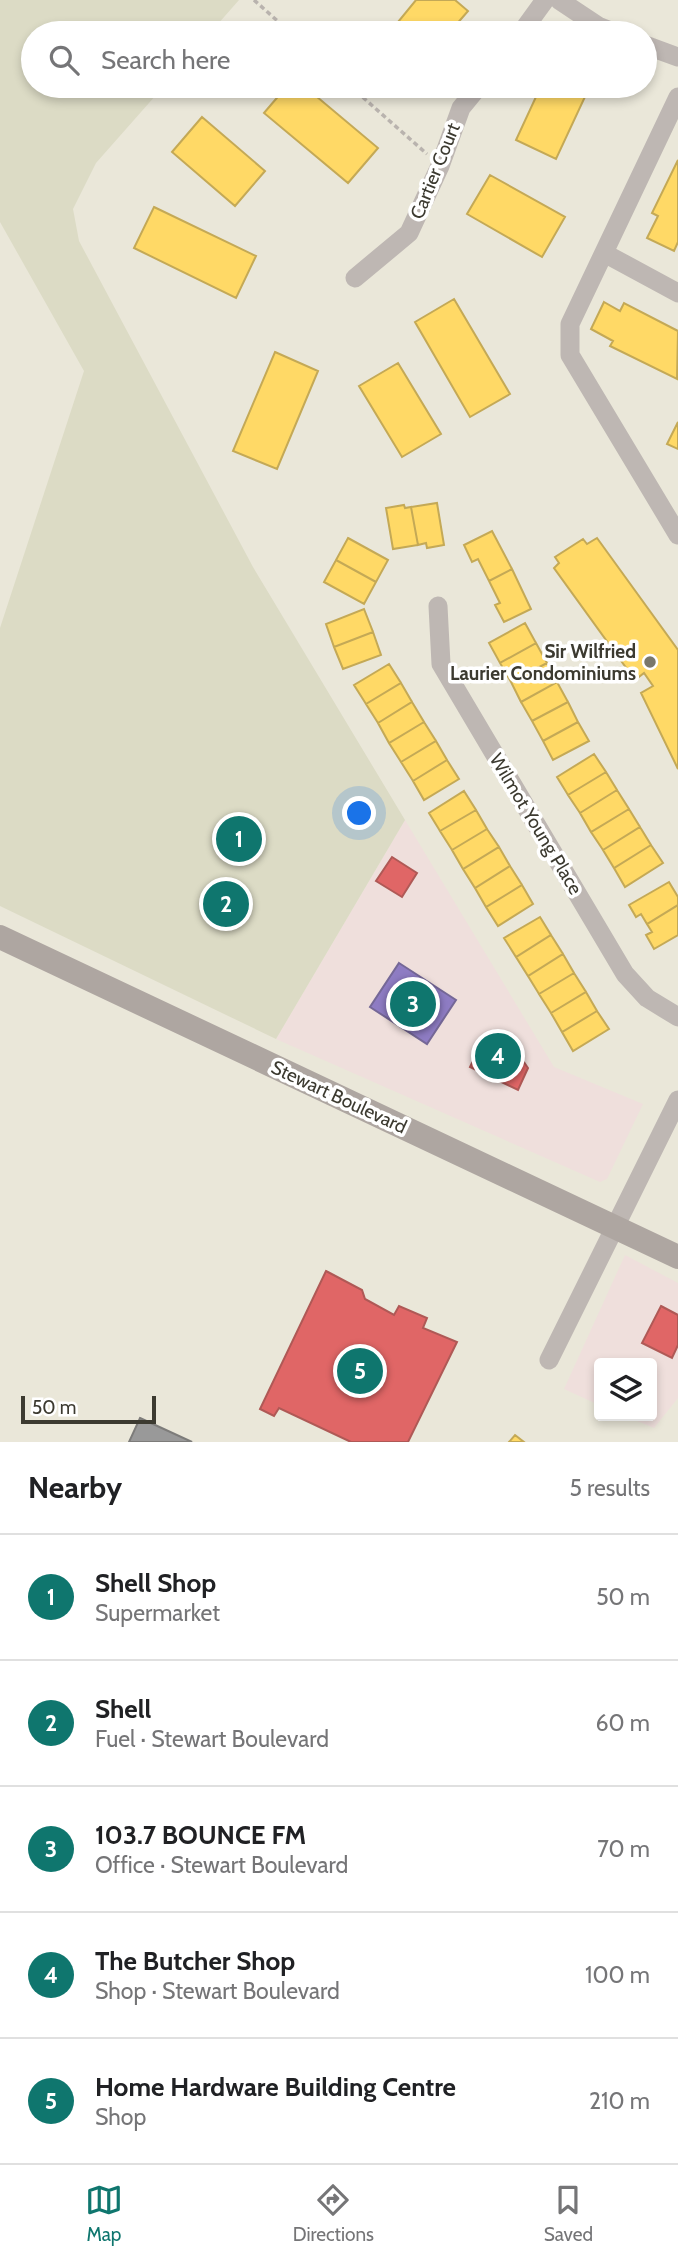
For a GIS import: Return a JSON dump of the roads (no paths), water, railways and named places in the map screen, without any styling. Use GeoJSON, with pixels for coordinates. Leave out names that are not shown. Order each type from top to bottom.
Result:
{"type":"FeatureCollection","features":[{"type":"Feature","properties":{"kind":"main road","name":"Stewart Boulevard"},"geometry":{"type":"LineString","coordinates":[[0,936],[678,1257]]}},
{"type":"Feature","properties":{"kind":"street"},"geometry":{"type":"LineString","coordinates":[[530,21],[545,0]]}},
{"type":"Feature","properties":{"kind":"street"},"geometry":{"type":"LineString","coordinates":[[559,0],[590,21]]}},
{"type":"Feature","properties":{"kind":"street"},"geometry":{"type":"LineString","coordinates":[[657,49],[678,57]]}},
{"type":"Feature","properties":{"kind":"street"},"geometry":{"type":"LineString","coordinates":[[678,97],[570,324],[570,355],[678,535]]}},
{"type":"Feature","properties":{"kind":"street","name":"Cartier Court"},"geometry":{"type":"LineString","coordinates":[[355,278],[409,233],[440,166],[461,107],[469,98]]}},
{"type":"Feature","properties":{"kind":"street"},"geometry":{"type":"LineString","coordinates":[[604,253],[678,293]]}},
{"type":"Feature","properties":{"kind":"street","name":"Wilmot Young Place"},"geometry":{"type":"LineString","coordinates":[[438,606],[441,664],[625,974],[647,998],[678,1017]]}},
{"type":"Feature","properties":{"kind":"street"},"geometry":{"type":"LineString","coordinates":[[549,1360],[678,1100]]}},
{"type":"Feature","properties":{"kind":"place","name":"Sir Wilfried Laurier Condominiums"},"geometry":{"type":"Point","coordinates":[650,662]}},
{"type":"Feature","properties":{"kind":"place","name":"Shell Shop"},"geometry":{"type":"Point","coordinates":[239,839]}},
{"type":"Feature","properties":{"kind":"place","name":"Shell"},"geometry":{"type":"Point","coordinates":[226,904]}},
{"type":"Feature","properties":{"kind":"place","name":"103.7 BOUNCE FM"},"geometry":{"type":"Point","coordinates":[413,1004]}},
{"type":"Feature","properties":{"kind":"place","name":"The Butcher Shop"},"geometry":{"type":"Point","coordinates":[498,1056]}},
{"type":"Feature","properties":{"kind":"place","name":"Home Hardware Building Centre"},"geometry":{"type":"Point","coordinates":[360,1371]}}]}
